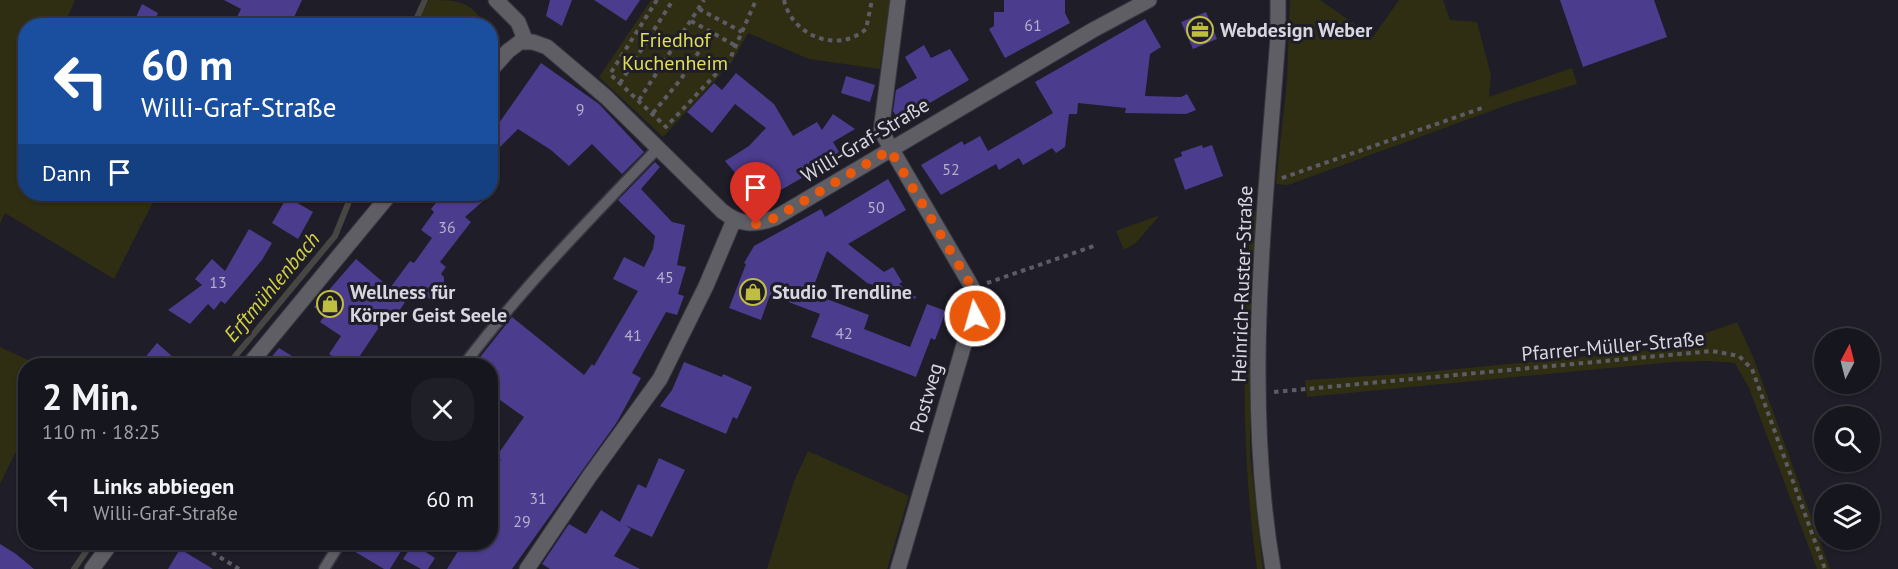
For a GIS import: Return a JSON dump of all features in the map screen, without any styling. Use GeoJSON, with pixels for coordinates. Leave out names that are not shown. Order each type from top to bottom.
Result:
{"type":"FeatureCollection","features":[{"type":"Feature","properties":{"kind":"street","name":"Postweg"},"geometry":{"type":"LineString","coordinates":[[898,0],[880,121],[881,131],[972,287],[975,316],[959,358],[898,569]]}},
{"type":"Feature","properties":{"kind":"street","name":"Willi-Graf-Straße"},"geometry":{"type":"LineString","coordinates":[[734,220],[756,224],[775,218],[1112,19],[1149,0]]}},
{"type":"Feature","properties":{"kind":"street","name":"Heinrich-Ruster-Straße"},"geometry":{"type":"LineString","coordinates":[[1273,569],[1259,456],[1259,394],[1278,0]]}},
{"type":"Feature","properties":{"kind":"street"},"geometry":{"type":"LineString","coordinates":[[495,1],[518,22],[526,42]]}},
{"type":"Feature","properties":{"kind":"street"},"geometry":{"type":"LineString","coordinates":[[498,62],[508,51],[526,42],[540,44],[555,53],[734,220],[706,286],[660,379],[589,477],[527,569]]}},
{"type":"Feature","properties":{"kind":"street"},"geometry":{"type":"LineString","coordinates":[[255,358],[384,201]]}},
{"type":"Feature","properties":{"kind":"street"},"geometry":{"type":"LineString","coordinates":[[92,569],[106,550]]}},
{"type":"Feature","properties":{"kind":"lane"},"geometry":{"type":"LineString","coordinates":[[469,358],[543,268],[658,148]]}},
{"type":"Feature","properties":{"kind":"lane"},"geometry":{"type":"LineString","coordinates":[[324,569],[336,550]]}},
{"type":"Feature","properties":{"kind":"path"},"geometry":{"type":"LineString","coordinates":[[657,0],[610,74],[666,127],[730,59],[756,0]]}},
{"type":"Feature","properties":{"kind":"path"},"geometry":{"type":"LineString","coordinates":[[620,83],[673,0]]}},
{"type":"Feature","properties":{"kind":"path"},"geometry":{"type":"LineString","coordinates":[[784,0],[794,23],[814,35],[836,41],[848,40],[866,29],[872,0]]}},
{"type":"Feature","properties":{"kind":"path"},"geometry":{"type":"LineString","coordinates":[[636,104],[702,1]]}},
{"type":"Feature","properties":{"kind":"path"},"geometry":{"type":"LineString","coordinates":[[699,9],[742,32]]}},
{"type":"Feature","properties":{"kind":"path"},"geometry":{"type":"LineString","coordinates":[[691,21],[736,46]]}},
{"type":"Feature","properties":{"kind":"path"},"geometry":{"type":"LineString","coordinates":[[653,113],[681,79],[711,33]]}},
{"type":"Feature","properties":{"kind":"path"},"geometry":{"type":"LineString","coordinates":[[1268,182],[1485,107]]}},
{"type":"Feature","properties":{"kind":"path"},"geometry":{"type":"LineString","coordinates":[[972,287],[999,281],[1094,246]]}},
{"type":"Feature","properties":{"kind":"path","name":"Pfarrer-Müller-Straße"},"geometry":{"type":"LineString","coordinates":[[1259,394],[1712,351],[1738,356],[1752,369],[1825,569]]}},
{"type":"Feature","properties":{"kind":"path"},"geometry":{"type":"LineString","coordinates":[[208,550],[239,569]]}},
{"type":"Feature","properties":{"kind":"green space"},"geometry":{"type":"Polygon","coordinates":[[[0,0],[75,0],[67,18],[18,18],[18,201],[153,201],[114,279],[5,213],[0,224],[0,0]]]}},
{"type":"Feature","properties":{"kind":"green space"},"geometry":{"type":"Polygon","coordinates":[[[429,0],[446,0],[468,6],[480,18],[420,18],[429,0]]]}},
{"type":"Feature","properties":{"kind":"green space","name":"Friedhof Kuchenheim"},"geometry":{"type":"Polygon","coordinates":[[[651,0],[890,0],[880,69],[809,59],[748,33],[732,62],[663,137],[599,77],[651,0]]]}},
{"type":"Feature","properties":{"kind":"green space"},"geometry":{"type":"Polygon","coordinates":[[[1290,0],[1320,0],[1373,37],[1399,0],[1443,0],[1450,20],[1477,22],[1491,75],[1489,97],[1572,68],[1577,84],[1513,103],[1288,185],[1276,184],[1287,80],[1290,0]]]}},
{"type":"Feature","properties":{"kind":"green space"},"geometry":{"type":"Polygon","coordinates":[[[1256,210],[1250,372],[1250,454],[1263,569],[1257,569],[1252,524],[1245,392],[1246,303],[1251,214],[1256,210]]]}},
{"type":"Feature","properties":{"kind":"green space"},"geometry":{"type":"Polygon","coordinates":[[[1160,215],[1136,243],[1124,250],[1116,231],[1160,215]]]}},
{"type":"Feature","properties":{"kind":"green space"},"geometry":{"type":"Polygon","coordinates":[[[1737,322],[1754,359],[1814,525],[1814,550],[1823,550],[1830,569],[1817,569],[1749,388],[1735,363],[1673,362],[1307,397],[1305,380],[1417,373],[1650,350],[1669,346],[1737,322]]]}},
{"type":"Feature","properties":{"kind":"green space"},"geometry":{"type":"Polygon","coordinates":[[[0,347],[24,358],[18,358],[18,447],[0,484],[0,347]]]}},
{"type":"Feature","properties":{"kind":"green space"},"geometry":{"type":"Polygon","coordinates":[[[808,451],[909,496],[887,569],[767,569],[794,481],[808,451]]]}},
{"type":"Feature","properties":{"kind":"building"},"geometry":{"type":"Polygon","coordinates":[[[224,0],[302,0],[294,18],[239,18],[237,17],[241,9],[224,0]]]}},
{"type":"Feature","properties":{"kind":"building"},"geometry":{"type":"Polygon","coordinates":[[[550,0],[572,0],[562,26],[546,16],[550,0]]]}},
{"type":"Feature","properties":{"kind":"building"},"geometry":{"type":"Polygon","coordinates":[[[594,0],[640,0],[626,21],[594,0]]]}},
{"type":"Feature","properties":{"kind":"building"},"geometry":{"type":"Polygon","coordinates":[[[1004,0],[1065,0],[1065,13],[1070,23],[1005,58],[989,29],[994,26],[994,12],[1004,12],[1004,0]]]}},
{"type":"Feature","properties":{"kind":"building"},"geometry":{"type":"Polygon","coordinates":[[[1560,0],[1654,0],[1667,37],[1583,67],[1560,0]]]}},
{"type":"Feature","properties":{"kind":"building"},"geometry":{"type":"Polygon","coordinates":[[[142,4],[158,13],[156,18],[136,18],[142,4]]]}},
{"type":"Feature","properties":{"kind":"building"},"geometry":{"type":"Polygon","coordinates":[[[1206,12],[1217,39],[1193,49],[1181,22],[1206,12]]]}},
{"type":"Feature","properties":{"kind":"building"},"geometry":{"type":"Polygon","coordinates":[[[1145,19],[1161,47],[1150,54],[1145,96],[1181,97],[1187,94],[1196,110],[1186,114],[1125,113],[1126,108],[1078,103],[1077,114],[1069,114],[1065,147],[1056,153],[1052,148],[1023,165],[1019,158],[999,170],[996,164],[941,195],[921,165],[962,141],[964,145],[980,136],[988,151],[1053,113],[1035,82],[1145,19]]]}},
{"type":"Feature","properties":{"kind":"building"},"geometry":{"type":"Polygon","coordinates":[[[924,45],[931,58],[950,49],[969,80],[899,121],[893,111],[896,90],[917,78],[905,57],[924,45]]]}},
{"type":"Feature","properties":{"kind":"building"},"geometry":{"type":"Polygon","coordinates":[[[541,63],[599,104],[644,152],[622,174],[592,144],[569,166],[551,150],[518,129],[498,149],[498,125],[541,63]]]}},
{"type":"Feature","properties":{"kind":"building"},"geometry":{"type":"Polygon","coordinates":[[[736,73],[774,104],[793,136],[817,122],[822,130],[833,114],[855,129],[833,142],[839,152],[813,168],[814,171],[760,202],[725,161],[749,146],[766,128],[735,104],[712,133],[687,112],[714,83],[722,90],[736,73]]]}},
{"type":"Feature","properties":{"kind":"building"},"geometry":{"type":"Polygon","coordinates":[[[846,76],[875,85],[870,102],[841,93],[846,76]]]}},
{"type":"Feature","properties":{"kind":"building"},"geometry":{"type":"Polygon","coordinates":[[[1202,145],[1203,148],[1212,145],[1223,176],[1185,190],[1174,159],[1182,156],[1181,152],[1202,145]]]}},
{"type":"Feature","properties":{"kind":"building"},"geometry":{"type":"Polygon","coordinates":[[[655,162],[660,167],[641,189],[672,222],[685,225],[677,265],[686,267],[678,294],[684,296],[677,315],[666,312],[632,373],[641,378],[617,422],[512,569],[447,569],[459,550],[498,550],[498,465],[501,460],[498,458],[498,454],[524,417],[498,399],[498,358],[479,358],[512,317],[584,375],[592,364],[594,366],[638,291],[613,279],[624,257],[644,267],[653,249],[655,236],[618,200],[655,162]]]}},
{"type":"Feature","properties":{"kind":"building"},"geometry":{"type":"Polygon","coordinates":[[[888,179],[906,210],[848,244],[884,272],[893,267],[902,282],[899,284],[916,297],[915,299],[867,283],[827,251],[811,293],[869,315],[864,329],[910,347],[927,304],[946,311],[935,340],[931,338],[916,377],[811,337],[820,314],[770,295],[761,320],[729,308],[746,264],[744,263],[754,246],[821,209],[825,217],[888,179]]]}},
{"type":"Feature","properties":{"kind":"building"},"geometry":{"type":"Polygon","coordinates":[[[285,201],[294,201],[313,212],[298,239],[272,223],[285,201]]]}},
{"type":"Feature","properties":{"kind":"building"},"geometry":{"type":"Polygon","coordinates":[[[437,201],[483,201],[465,217],[471,222],[440,262],[446,267],[441,274],[444,277],[444,283],[431,300],[415,288],[394,318],[388,314],[358,358],[335,358],[329,354],[341,336],[320,322],[325,315],[314,307],[356,259],[390,288],[410,261],[414,263],[432,238],[421,230],[434,212],[431,209],[437,201]]]}},
{"type":"Feature","properties":{"kind":"building"},"geometry":{"type":"Polygon","coordinates":[[[249,229],[272,243],[262,260],[225,304],[221,301],[214,310],[208,304],[190,324],[168,310],[202,285],[195,279],[212,259],[225,271],[249,229]]]}},
{"type":"Feature","properties":{"kind":"building"},"geometry":{"type":"Polygon","coordinates":[[[157,343],[174,358],[145,358],[157,343]]]}},
{"type":"Feature","properties":{"kind":"building"},"geometry":{"type":"Polygon","coordinates":[[[279,348],[292,356],[290,358],[271,358],[279,348]]]}},
{"type":"Feature","properties":{"kind":"building"},"geometry":{"type":"Polygon","coordinates":[[[684,362],[722,377],[723,374],[752,387],[737,419],[733,417],[726,434],[660,406],[672,390],[684,362]]]}},
{"type":"Feature","properties":{"kind":"building"},"geometry":{"type":"Polygon","coordinates":[[[659,458],[685,470],[652,537],[625,525],[631,529],[614,556],[640,569],[550,569],[542,564],[569,524],[586,534],[601,510],[620,522],[638,484],[646,488],[659,458]]]}},
{"type":"Feature","properties":{"kind":"building"},"geometry":{"type":"Polygon","coordinates":[[[0,544],[16,554],[34,569],[0,569],[0,544]]]}},
{"type":"Feature","properties":{"kind":"building"},"geometry":{"type":"Polygon","coordinates":[[[179,550],[182,550],[213,569],[168,569],[179,550]]]}},
{"type":"Feature","properties":{"kind":"building"},"geometry":{"type":"Polygon","coordinates":[[[352,550],[402,550],[390,569],[384,569],[352,550]]]}},
{"type":"Feature","properties":{"kind":"building"},"geometry":{"type":"Polygon","coordinates":[[[409,550],[422,550],[435,558],[428,569],[421,569],[403,559],[409,550]]]}},
{"type":"Feature","properties":{"kind":"waterway","name":"Erftmühlenbach"},"geometry":{"type":"LineString","coordinates":[[417,18],[425,0]]}},
{"type":"Feature","properties":{"kind":"waterway","name":"Erftmühlenbach"},"geometry":{"type":"LineString","coordinates":[[234,358],[335,236],[349,201]]}},
{"type":"Feature","properties":{"kind":"waterway","name":"Erftmühlenbach"},"geometry":{"type":"LineString","coordinates":[[74,569],[87,550]]}},
{"type":"Feature","properties":{"kind":"place","name":"Webdesign Weber"},"geometry":{"type":"Point","coordinates":[1200,30]}},
{"type":"Feature","properties":{"kind":"place","name":"Studio Trendline"},"geometry":{"type":"Point","coordinates":[753,292]}},
{"type":"Feature","properties":{"kind":"place","name":"Wellness für Körper Geist Seele"},"geometry":{"type":"Point","coordinates":[330,304]}},
{"type":"Feature","properties":{"kind":"route"},"geometry":{"type":"LineString","coordinates":[[756,224],[775,218],[890,150],[972,287],[975,316]]}}]}
